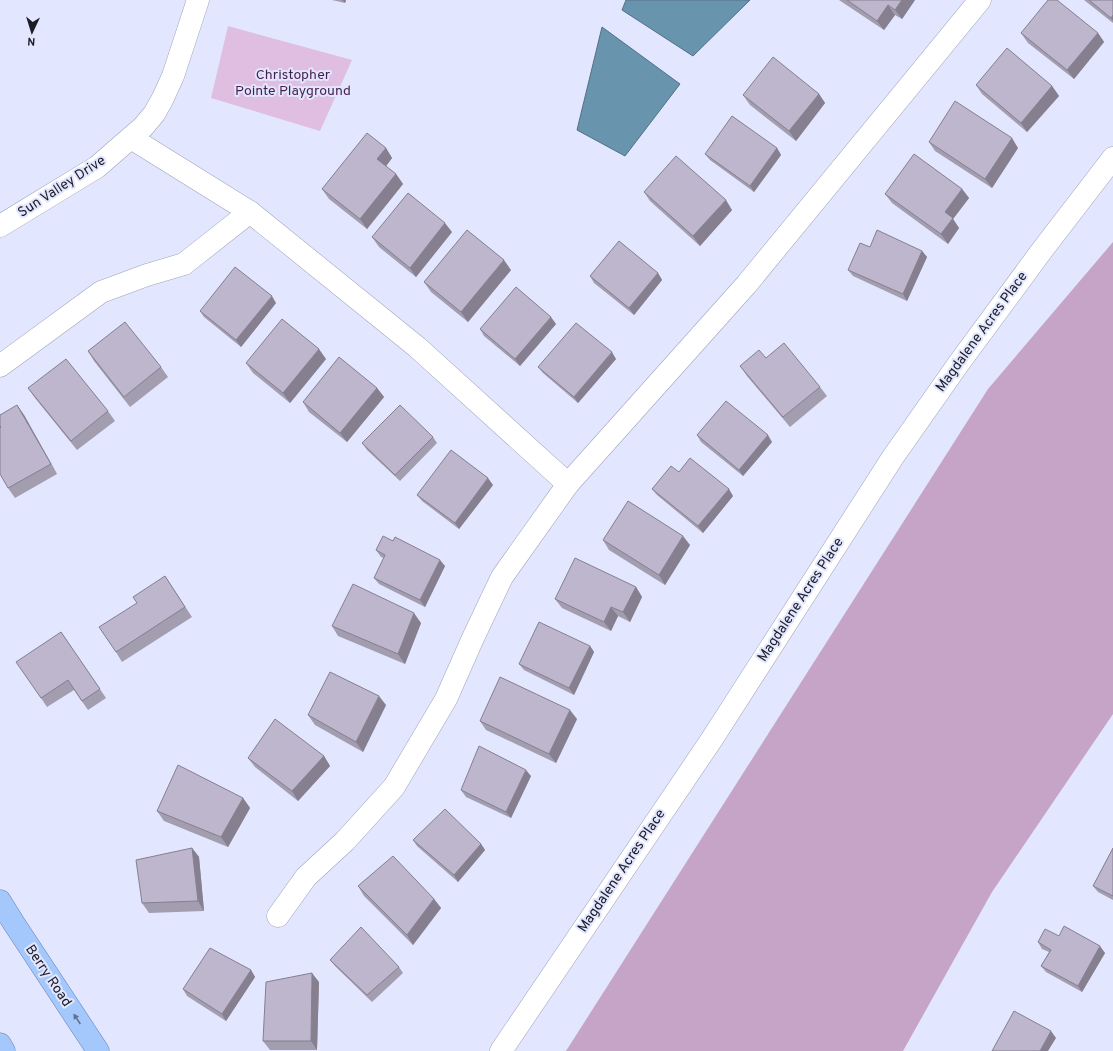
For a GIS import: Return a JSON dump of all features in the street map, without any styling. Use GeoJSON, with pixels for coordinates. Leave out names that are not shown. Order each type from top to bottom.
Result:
{"type":"FeatureCollection","features":[{"type":"Feature","properties":{"kind":"highway","name":"Berry Road"},"geometry":{"type":"LineString","coordinates":[[0,901],[98,1051]]}},
{"type":"Feature","properties":{"kind":"highway"},"geometry":{"type":"LineString","coordinates":[[0,1044],[4,1051]]}},
{"type":"Feature","properties":{"kind":"street","name":"Sun Valley Drive"},"geometry":{"type":"LineString","coordinates":[[0,226],[97,168],[143,127],[154,114],[173,76],[198,0]]}},
{"type":"Feature","properties":{"kind":"street"},"geometry":{"type":"LineString","coordinates":[[278,916],[306,877],[345,841],[394,786],[446,699],[502,578],[568,484],[746,285],[980,0]]}},
{"type":"Feature","properties":{"kind":"street"},"geometry":{"type":"LineString","coordinates":[[131,138],[250,212],[417,347],[568,484]]}},
{"type":"Feature","properties":{"kind":"street","name":"Magdalene Acres Place"},"geometry":{"type":"LineString","coordinates":[[501,1051],[712,739],[893,457],[1043,249],[1113,158]]}},
{"type":"Feature","properties":{"kind":"street"},"geometry":{"type":"LineString","coordinates":[[0,366],[100,292],[147,275],[184,264],[250,212]]}},
{"type":"Feature","properties":{"kind":"green space","name":"Christopher Pointe Playground"},"geometry":{"type":"Polygon","coordinates":[[[228,26],[352,60],[320,131],[211,98],[228,26]]]}},
{"type":"Feature","properties":{"kind":"shaded area"},"geometry":{"type":"Polygon","coordinates":[[[1113,242],[1113,714],[992,892],[903,1051],[566,1051],[988,389],[1113,242]]]}},
{"type":"Feature","properties":{"kind":"water"},"geometry":{"type":"Polygon","coordinates":[[[626,0],[750,0],[693,56],[622,10],[626,0]]]}},
{"type":"Feature","properties":{"kind":"water"},"geometry":{"type":"Polygon","coordinates":[[[602,27],[680,84],[625,156],[577,130],[602,27]]]}},
{"type":"Feature","properties":{"kind":"building"},"geometry":{"type":"Polygon","coordinates":[[[847,0],[902,0],[895,10],[888,5],[877,21],[847,0]]]}},
{"type":"Feature","properties":{"kind":"building"},"geometry":{"type":"Polygon","coordinates":[[[1048,0],[1057,0],[1098,33],[1067,70],[1021,33],[1048,0]]]}},
{"type":"Feature","properties":{"kind":"building"},"geometry":{"type":"Polygon","coordinates":[[[1089,0],[1113,0],[1113,15],[1111,18],[1089,0]]]}},
{"type":"Feature","properties":{"kind":"building"},"geometry":{"type":"Polygon","coordinates":[[[1007,48],[1052,86],[1021,123],[976,85],[1007,48]]]}},
{"type":"Feature","properties":{"kind":"building"},"geometry":{"type":"Polygon","coordinates":[[[773,57],[819,94],[789,131],[743,95],[773,57]]]}},
{"type":"Feature","properties":{"kind":"building"},"geometry":{"type":"Polygon","coordinates":[[[955,101],[1012,138],[985,179],[929,142],[955,101]]]}},
{"type":"Feature","properties":{"kind":"building"},"geometry":{"type":"Polygon","coordinates":[[[732,116],[777,148],[750,186],[705,154],[732,116]]]}},
{"type":"Feature","properties":{"kind":"building"},"geometry":{"type":"Polygon","coordinates":[[[367,133],[386,148],[377,159],[396,174],[360,219],[322,189],[367,133]]]}},
{"type":"Feature","properties":{"kind":"building"},"geometry":{"type":"Polygon","coordinates":[[[914,154],[962,189],[945,212],[953,218],[941,234],[885,194],[914,154]]]}},
{"type":"Feature","properties":{"kind":"building"},"geometry":{"type":"Polygon","coordinates":[[[676,156],[726,200],[693,236],[644,192],[676,156]]]}},
{"type":"Feature","properties":{"kind":"building"},"geometry":{"type":"Polygon","coordinates":[[[408,193],[445,223],[410,268],[372,237],[408,193]]]}},
{"type":"Feature","properties":{"kind":"building"},"geometry":{"type":"Polygon","coordinates":[[[467,230],[504,260],[461,312],[424,282],[467,230]]]}},
{"type":"Feature","properties":{"kind":"building"},"geometry":{"type":"Polygon","coordinates":[[[877,230],[922,251],[903,294],[848,270],[860,243],[870,247],[877,230]]]}},
{"type":"Feature","properties":{"kind":"building"},"geometry":{"type":"Polygon","coordinates":[[[619,241],[658,273],[629,308],[590,276],[619,241]]]}},
{"type":"Feature","properties":{"kind":"building"},"geometry":{"type":"Polygon","coordinates":[[[235,267],[272,296],[236,340],[200,311],[235,267]]]}},
{"type":"Feature","properties":{"kind":"building"},"geometry":{"type":"Polygon","coordinates":[[[516,287],[551,317],[515,359],[480,329],[516,287]]]}},
{"type":"Feature","properties":{"kind":"building"},"geometry":{"type":"Polygon","coordinates":[[[282,319],[319,349],[283,393],[246,363],[282,319]]]}},
{"type":"Feature","properties":{"kind":"building"},"geometry":{"type":"Polygon","coordinates":[[[125,322],[161,367],[124,397],[88,351],[125,322]]]}},
{"type":"Feature","properties":{"kind":"building"},"geometry":{"type":"Polygon","coordinates":[[[576,323],[612,352],[574,397],[538,367],[576,323]]]}},
{"type":"Feature","properties":{"kind":"building"},"geometry":{"type":"Polygon","coordinates":[[[784,343],[820,387],[783,417],[740,366],[759,350],[766,358],[784,343]]]}},
{"type":"Feature","properties":{"kind":"building"},"geometry":{"type":"Polygon","coordinates":[[[339,357],[377,388],[340,433],[303,402],[339,357]]]}},
{"type":"Feature","properties":{"kind":"building"},"geometry":{"type":"Polygon","coordinates":[[[66,359],[108,411],[71,441],[28,388],[66,359]]]}},
{"type":"Feature","properties":{"kind":"building"},"geometry":{"type":"Polygon","coordinates":[[[726,401],[768,435],[739,470],[697,435],[726,401]]]}},
{"type":"Feature","properties":{"kind":"building"},"geometry":{"type":"Polygon","coordinates":[[[17,405],[51,464],[8,488],[0,474],[0,415],[17,405]]]}},
{"type":"Feature","properties":{"kind":"building"},"geometry":{"type":"Polygon","coordinates":[[[400,405],[433,437],[395,475],[362,443],[400,405]]]}},
{"type":"Feature","properties":{"kind":"building"},"geometry":{"type":"Polygon","coordinates":[[[451,450],[488,478],[455,523],[417,495],[451,450]]]}},
{"type":"Feature","properties":{"kind":"building"},"geometry":{"type":"Polygon","coordinates":[[[690,458],[729,489],[698,526],[652,489],[671,466],[679,472],[690,458]]]}},
{"type":"Feature","properties":{"kind":"building"},"geometry":{"type":"Polygon","coordinates":[[[628,501],[683,536],[659,575],[603,540],[628,501]]]}},
{"type":"Feature","properties":{"kind":"building"},"geometry":{"type":"Polygon","coordinates":[[[383,536],[393,541],[395,537],[440,560],[420,600],[374,578],[385,555],[376,550],[383,536]]]}},
{"type":"Feature","properties":{"kind":"building"},"geometry":{"type":"Polygon","coordinates":[[[575,558],[636,587],[623,612],[611,607],[604,622],[555,599],[575,558]]]}},
{"type":"Feature","properties":{"kind":"building"},"geometry":{"type":"Polygon","coordinates":[[[165,576],[185,607],[116,652],[99,627],[137,603],[133,597],[165,576]]]}},
{"type":"Feature","properties":{"kind":"building"},"geometry":{"type":"Polygon","coordinates":[[[353,584],[414,613],[398,654],[332,626],[353,584]]]}},
{"type":"Feature","properties":{"kind":"building"},"geometry":{"type":"Polygon","coordinates":[[[539,622],[590,646],[569,688],[519,664],[539,622]]]}},
{"type":"Feature","properties":{"kind":"building"},"geometry":{"type":"Polygon","coordinates":[[[61,632],[100,689],[82,701],[68,680],[41,698],[16,662],[61,632]]]}},
{"type":"Feature","properties":{"kind":"building"},"geometry":{"type":"Polygon","coordinates":[[[330,672],[379,696],[356,742],[308,715],[330,672]]]}},
{"type":"Feature","properties":{"kind":"building"},"geometry":{"type":"Polygon","coordinates":[[[500,677],[570,710],[549,754],[480,721],[500,677]]]}},
{"type":"Feature","properties":{"kind":"building"},"geometry":{"type":"Polygon","coordinates":[[[275,719],[324,756],[292,791],[248,758],[275,719]]]}},
{"type":"Feature","properties":{"kind":"building"},"geometry":{"type":"Polygon","coordinates":[[[479,746],[526,770],[506,812],[461,790],[479,746]]]}},
{"type":"Feature","properties":{"kind":"building"},"geometry":{"type":"Polygon","coordinates":[[[178,765],[243,798],[221,837],[157,811],[178,765]]]}},
{"type":"Feature","properties":{"kind":"building"},"geometry":{"type":"Polygon","coordinates":[[[445,809],[481,844],[454,875],[413,840],[445,809]]]}},
{"type":"Feature","properties":{"kind":"building"},"geometry":{"type":"Polygon","coordinates":[[[192,848],[198,901],[142,903],[136,860],[192,848]]]}},
{"type":"Feature","properties":{"kind":"building"},"geometry":{"type":"Polygon","coordinates":[[[1113,848],[1113,896],[1093,886],[1113,848]]]}},
{"type":"Feature","properties":{"kind":"building"},"geometry":{"type":"Polygon","coordinates":[[[393,856],[434,899],[407,935],[358,886],[393,856]]]}},
{"type":"Feature","properties":{"kind":"building"},"geometry":{"type":"Polygon","coordinates":[[[1064,926],[1100,946],[1078,986],[1041,966],[1051,950],[1038,942],[1045,929],[1059,936],[1064,926]]]}},
{"type":"Feature","properties":{"kind":"building"},"geometry":{"type":"Polygon","coordinates":[[[361,927],[399,967],[367,995],[330,960],[361,927]]]}},
{"type":"Feature","properties":{"kind":"building"},"geometry":{"type":"Polygon","coordinates":[[[210,948],[251,970],[222,1014],[183,989],[210,948]]]}},
{"type":"Feature","properties":{"kind":"building"},"geometry":{"type":"Polygon","coordinates":[[[312,973],[311,1041],[263,1041],[266,982],[312,973]]]}},
{"type":"Feature","properties":{"kind":"building"},"geometry":{"type":"Polygon","coordinates":[[[1014,1011],[1051,1031],[1040,1051],[992,1051],[1014,1011]]]}}]}
